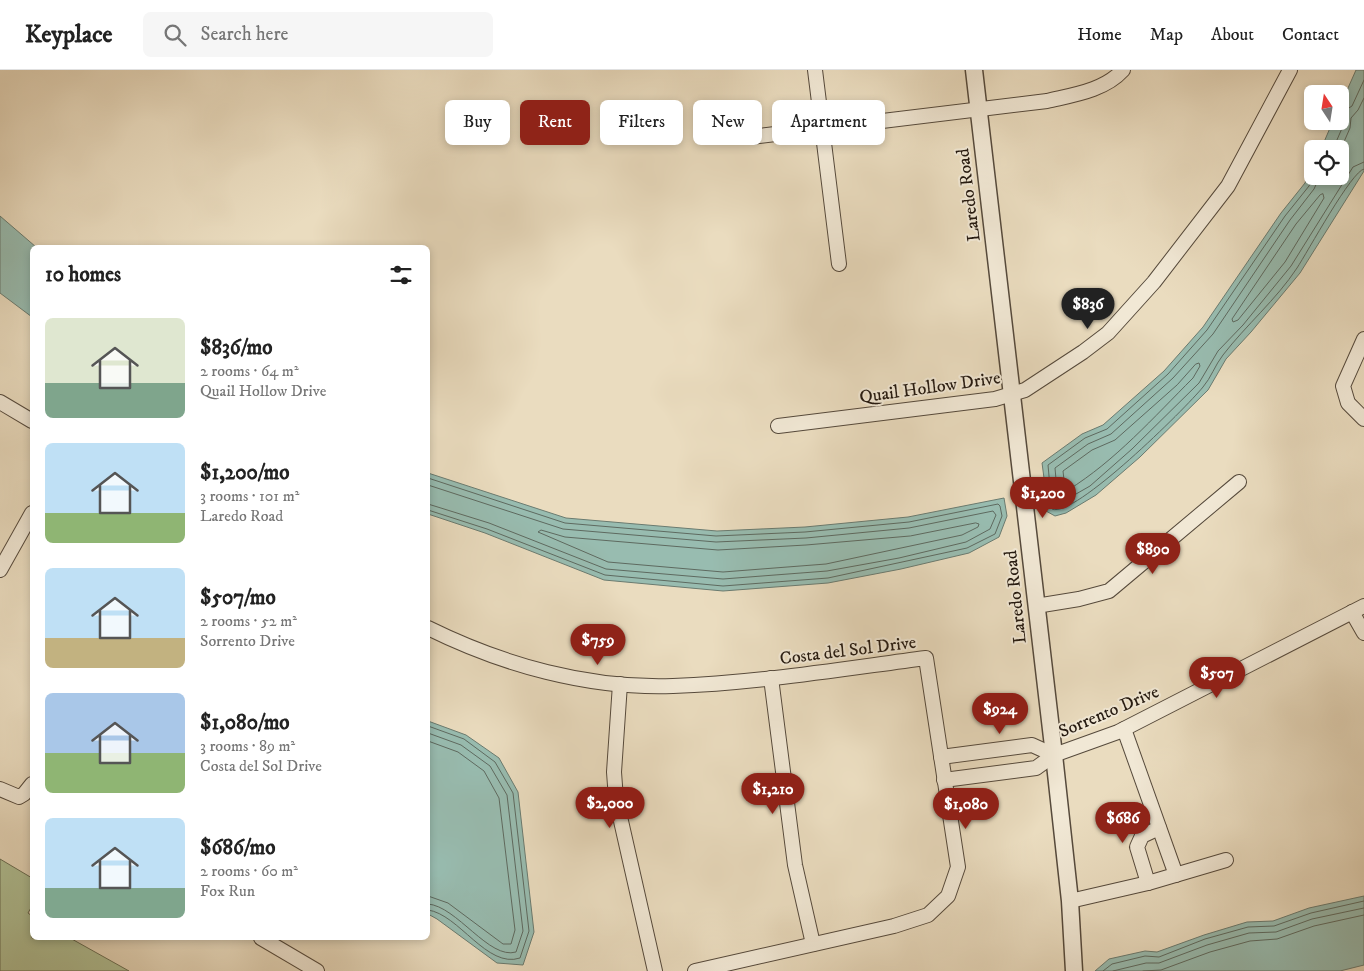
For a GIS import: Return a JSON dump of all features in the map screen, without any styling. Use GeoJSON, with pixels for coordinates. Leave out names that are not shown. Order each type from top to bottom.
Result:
{"type":"FeatureCollection","features":[{"type":"Feature","properties":{"kind":"street"},"geometry":{"type":"LineString","coordinates":[[815,70],[818,100]]}},
{"type":"Feature","properties":{"kind":"street","name":"Laredo Road"},"geometry":{"type":"LineString","coordinates":[[974,70],[1054,754],[1070,901],[1074,971]]}},
{"type":"Feature","properties":{"kind":"street"},"geometry":{"type":"LineString","coordinates":[[885,121],[1047,101],[1079,94],[1108,82],[1123,70]]}},
{"type":"Feature","properties":{"kind":"street","name":"Quail Hollow Drive"},"geometry":{"type":"LineString","coordinates":[[778,426],[995,399],[1013,395],[1082,352],[1108,332],[1154,282],[1228,186],[1290,70]]}},
{"type":"Feature","properties":{"kind":"street"},"geometry":{"type":"LineString","coordinates":[[823,145],[839,264]]}},
{"type":"Feature","properties":{"kind":"street"},"geometry":{"type":"LineString","coordinates":[[1364,340],[1342,386],[1348,403],[1364,419]]}},
{"type":"Feature","properties":{"kind":"street"},"geometry":{"type":"LineString","coordinates":[[0,402],[30,420]]}},
{"type":"Feature","properties":{"kind":"street"},"geometry":{"type":"LineString","coordinates":[[1036,606],[1080,599],[1109,591],[1239,482]]}},
{"type":"Feature","properties":{"kind":"street"},"geometry":{"type":"LineString","coordinates":[[0,570],[30,517]]}},
{"type":"Feature","properties":{"kind":"street"},"geometry":{"type":"LineString","coordinates":[[1358,609],[1364,633]]}},
{"type":"Feature","properties":{"kind":"street","name":"Sorrento Drive"},"geometry":{"type":"LineString","coordinates":[[944,780],[1036,768],[1054,754],[1124,729],[1358,609]]}},
{"type":"Feature","properties":{"kind":"street","name":"Costa del Sol Drive"},"geometry":{"type":"LineString","coordinates":[[430,629],[470,649],[539,671],[620,684],[672,686],[771,678],[926,658],[958,867],[948,896],[928,915],[894,926],[695,971]]}},
{"type":"Feature","properties":{"kind":"street"},"geometry":{"type":"LineString","coordinates":[[771,678],[795,865],[813,944]]}},
{"type":"Feature","properties":{"kind":"street"},"geometry":{"type":"LineString","coordinates":[[620,684],[614,772],[616,799],[655,971]]}},
{"type":"Feature","properties":{"kind":"street"},"geometry":{"type":"LineString","coordinates":[[1124,729],[1176,875]]}},
{"type":"Feature","properties":{"kind":"street","name":"Sorrento Drive"},"geometry":{"type":"LineString","coordinates":[[941,757],[1032,745],[1054,754]]}},
{"type":"Feature","properties":{"kind":"street"},"geometry":{"type":"LineString","coordinates":[[0,789],[19,797],[30,786]]}},
{"type":"Feature","properties":{"kind":"street"},"geometry":{"type":"LineString","coordinates":[[1148,883],[1137,847],[1142,836],[1159,828]]}},
{"type":"Feature","properties":{"kind":"street"},"geometry":{"type":"LineString","coordinates":[[1070,901],[1148,883],[1226,860]]}},
{"type":"Feature","properties":{"kind":"street"},"geometry":{"type":"LineString","coordinates":[[264,940],[317,971]]}},
{"type":"Feature","properties":{"kind":"green space"},"geometry":{"type":"Polygon","coordinates":[[[0,859],[30,877],[30,910],[28,913],[30,914],[30,940],[74,940],[129,971],[0,971],[0,859]]]}},
{"type":"Feature","properties":{"kind":"water"},"geometry":{"type":"Polygon","coordinates":[[[1356,70],[1364,70],[1364,171],[1300,273],[1226,359],[1208,390],[1140,457],[1096,495],[1066,513],[1055,516],[1046,511],[1042,463],[1082,434],[1103,425],[1164,371],[1203,327],[1281,213],[1304,184],[1349,185],[1349,140],[1325,140],[1329,130],[1349,130],[1349,86],[1356,70]]]}},
{"type":"Feature","properties":{"kind":"water"},"geometry":{"type":"Polygon","coordinates":[[[0,216],[34,245],[30,245],[30,316],[0,293],[0,216]]]}},
{"type":"Feature","properties":{"kind":"water"},"geometry":{"type":"Polygon","coordinates":[[[430,474],[566,518],[717,531],[805,527],[908,517],[1004,498],[1007,516],[999,537],[969,553],[828,583],[723,591],[604,580],[485,533],[430,515],[430,474]]]}},
{"type":"Feature","properties":{"kind":"water"},"geometry":{"type":"Polygon","coordinates":[[[430,722],[466,735],[499,758],[518,792],[534,932],[523,965],[497,963],[430,915],[430,722]]]}},
{"type":"Feature","properties":{"kind":"water"},"geometry":{"type":"Polygon","coordinates":[[[1364,896],[1364,965],[1340,971],[1095,971],[1109,959],[1145,951],[1157,952],[1247,922],[1273,921],[1309,908],[1364,896]]]}}]}
